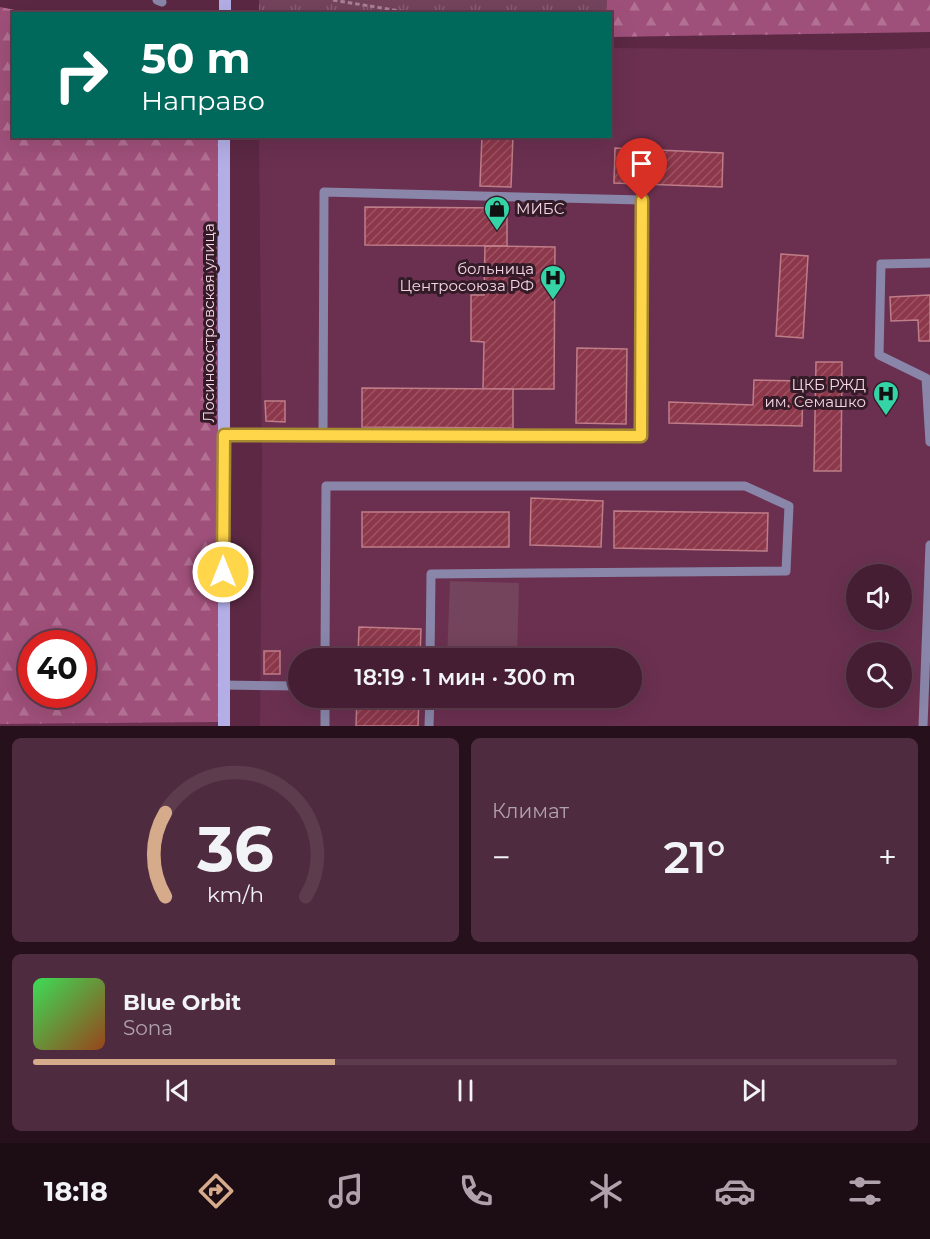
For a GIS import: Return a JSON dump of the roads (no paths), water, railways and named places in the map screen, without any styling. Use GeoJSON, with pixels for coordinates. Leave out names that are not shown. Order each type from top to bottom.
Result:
{"type":"FeatureCollection","features":[{"type":"Feature","properties":{"kind":"street","name":"Лосиноостровская улица"},"geometry":{"type":"LineString","coordinates":[[224,138],[224,726]]}},
{"type":"Feature","properties":{"kind":"lane"},"geometry":{"type":"LineString","coordinates":[[224,435],[641,436],[642,200],[324,192],[323,435]]}},
{"type":"Feature","properties":{"kind":"lane"},"geometry":{"type":"LineString","coordinates":[[930,263],[880,264],[879,355],[926,378],[930,442]]}},
{"type":"Feature","properties":{"kind":"lane"},"geometry":{"type":"LineString","coordinates":[[325,648],[326,486],[745,486],[789,506],[786,572],[431,574],[430,648]]}},
{"type":"Feature","properties":{"kind":"lane"},"geometry":{"type":"LineString","coordinates":[[923,726],[930,545]]}},
{"type":"Feature","properties":{"kind":"lane"},"geometry":{"type":"LineString","coordinates":[[223,685],[288,686]]}},
{"type":"Feature","properties":{"kind":"lane"},"geometry":{"type":"LineString","coordinates":[[325,708],[325,726]]}},
{"type":"Feature","properties":{"kind":"lane"},"geometry":{"type":"LineString","coordinates":[[429,726],[430,708]]}},
{"type":"Feature","properties":{"kind":"place","name":"МИБС"},"geometry":{"type":"Point","coordinates":[497,232]}},
{"type":"Feature","properties":{"kind":"place","name":"больница Центросоюза РФ"},"geometry":{"type":"Point","coordinates":[553,301]}},
{"type":"Feature","properties":{"kind":"place","name":"ЦКБ РЖД им. Семашко"},"geometry":{"type":"Point","coordinates":[886,417]}}]}
